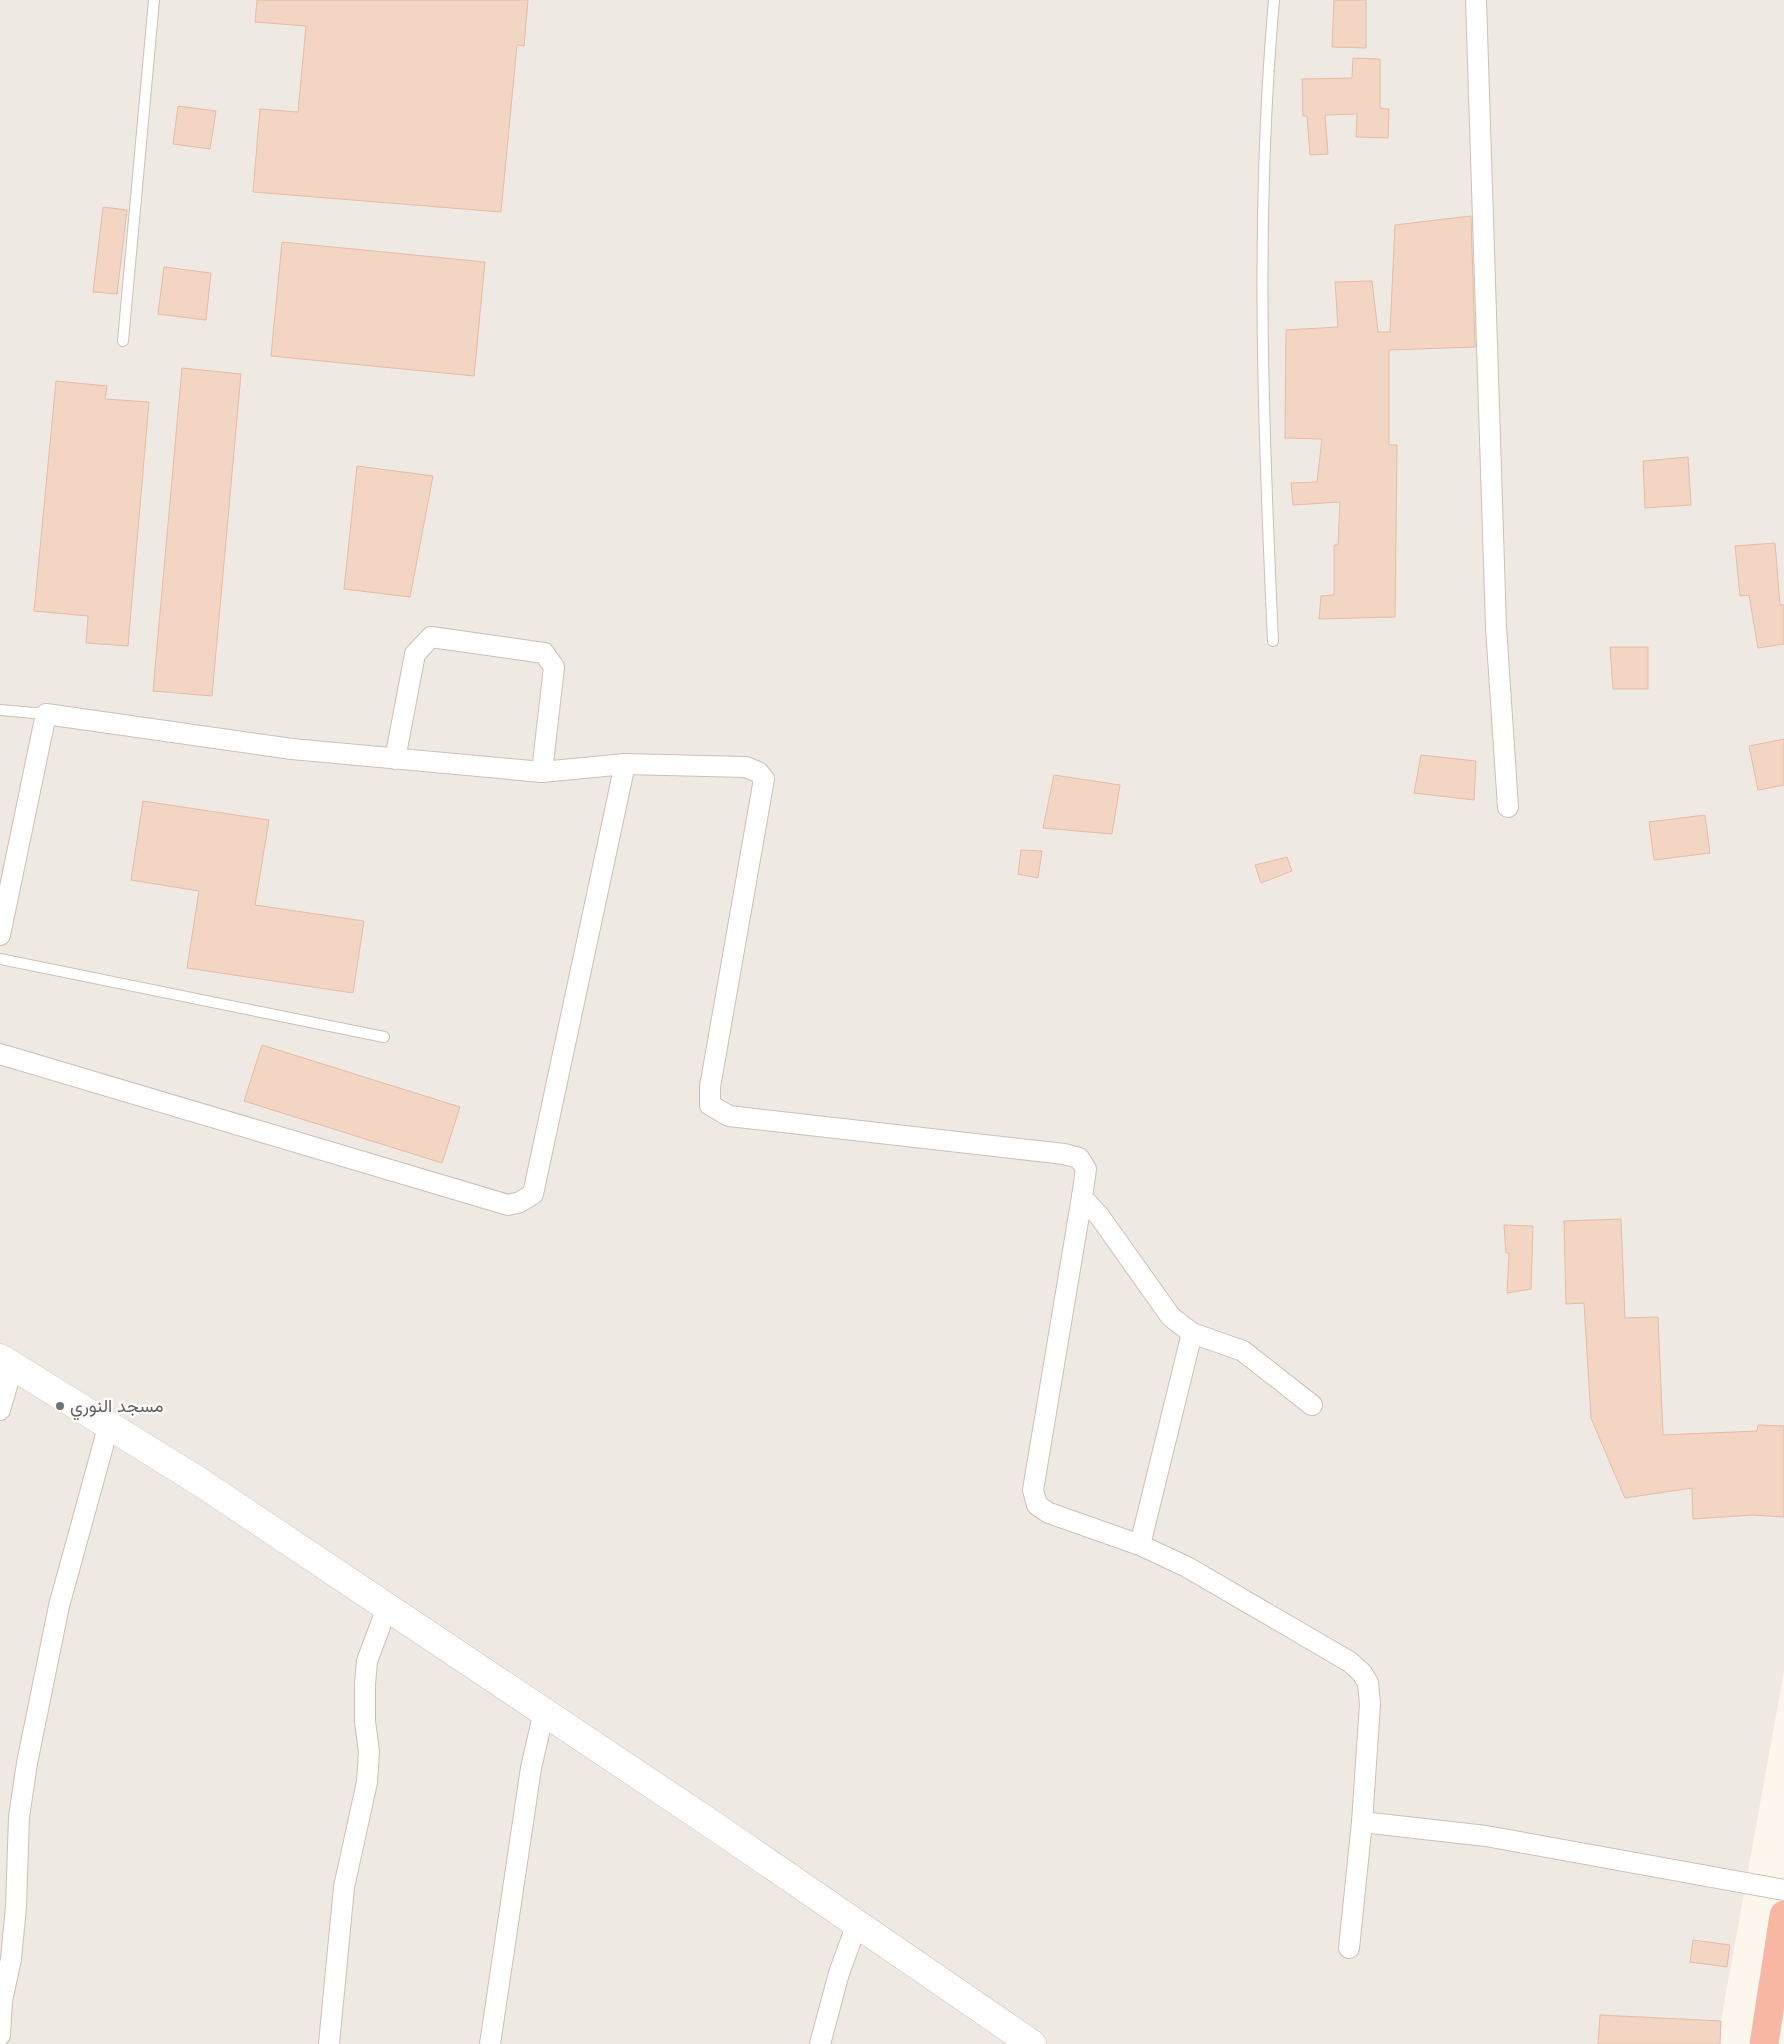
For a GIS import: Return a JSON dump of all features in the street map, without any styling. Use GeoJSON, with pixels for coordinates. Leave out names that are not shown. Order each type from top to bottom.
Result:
{"type":"FeatureCollection","features":[{"type":"Feature","properties":{"kind":"highway"},"geometry":{"type":"LineString","coordinates":[[1764,2044],[1784,1915]]}},
{"type":"Feature","properties":{"kind":"main road"},"geometry":{"type":"LineString","coordinates":[[6,1361],[109,1424],[544,1711],[1032,2044]]}},
{"type":"Feature","properties":{"kind":"street"},"geometry":{"type":"LineString","coordinates":[[1476,0],[1496,627],[1508,807]]}},
{"type":"Feature","properties":{"kind":"street"},"geometry":{"type":"LineString","coordinates":[[395,759],[415,654],[431,637],[544,653],[554,667],[542,772]]}},
{"type":"Feature","properties":{"kind":"street"},"geometry":{"type":"LineString","coordinates":[[0,936],[46,714],[292,749],[542,772],[625,764],[746,767],[758,772],[764,779],[710,1087],[710,1105],[729,1116],[1064,1154],[1079,1158],[1086,1169],[1033,1490],[1037,1505],[1049,1512],[1140,1545],[1187,1567],[1350,1662],[1362,1673],[1368,1683],[1370,1704],[1362,1822],[1349,1948]]}},
{"type":"Feature","properties":{"kind":"street"},"geometry":{"type":"LineString","coordinates":[[0,1054],[508,1205],[520,1202],[533,1194],[625,764]]}},
{"type":"Feature","properties":{"kind":"street"},"geometry":{"type":"LineString","coordinates":[[1082,1197],[1100,1217],[1171,1317],[1192,1333],[1243,1351],[1312,1405]]}},
{"type":"Feature","properties":{"kind":"street"},"geometry":{"type":"LineString","coordinates":[[1140,1545],[1192,1333]]}},
{"type":"Feature","properties":{"kind":"street"},"geometry":{"type":"LineString","coordinates":[[0,1410],[6,1361]]}},
{"type":"Feature","properties":{"kind":"street"},"geometry":{"type":"LineString","coordinates":[[0,2035],[2,2001],[11,1959],[16,1907],[19,1817],[27,1762],[59,1606],[109,1424]]}},
{"type":"Feature","properties":{"kind":"street"},"geometry":{"type":"LineString","coordinates":[[329,2044],[344,1887],[367,1782],[369,1752],[365,1721],[367,1660],[387,1608]]}},
{"type":"Feature","properties":{"kind":"street"},"geometry":{"type":"LineString","coordinates":[[490,2044],[531,1768],[544,1711]]}},
{"type":"Feature","properties":{"kind":"street"},"geometry":{"type":"LineString","coordinates":[[1362,1822],[1486,1836],[1784,1890]]}},
{"type":"Feature","properties":{"kind":"street"},"geometry":{"type":"LineString","coordinates":[[820,2044],[839,1973],[857,1924]]}},
{"type":"Feature","properties":{"kind":"lane"},"geometry":{"type":"LineString","coordinates":[[123,341],[154,0]]}},
{"type":"Feature","properties":{"kind":"lane"},"geometry":{"type":"LineString","coordinates":[[1273,641],[1262,417],[1262,246],[1268,65],[1274,0]]}},
{"type":"Feature","properties":{"kind":"lane"},"geometry":{"type":"LineString","coordinates":[[0,710],[46,714]]}},
{"type":"Feature","properties":{"kind":"lane"},"geometry":{"type":"LineString","coordinates":[[0,959],[384,1038]]}},
{"type":"Feature","properties":{"kind":"shaded area"},"geometry":{"type":"Polygon","coordinates":[[[0,0],[1784,0],[1784,1671],[1721,2021],[1720,2044],[0,2044],[0,0]]]}},
{"type":"Feature","properties":{"kind":"building"},"geometry":{"type":"Polygon","coordinates":[[[257,0],[528,0],[524,46],[517,45],[501,212],[253,192],[260,109],[298,112],[306,26],[255,22],[257,0]]]}},
{"type":"Feature","properties":{"kind":"building"},"geometry":{"type":"Polygon","coordinates":[[[1334,0],[1366,0],[1366,48],[1332,47],[1334,0]]]}},
{"type":"Feature","properties":{"kind":"building"},"geometry":{"type":"Polygon","coordinates":[[[1353,58],[1380,59],[1380,108],[1389,109],[1388,138],[1356,137],[1357,114],[1325,115],[1328,154],[1310,155],[1307,116],[1303,116],[1302,79],[1352,78],[1353,58]]]}},
{"type":"Feature","properties":{"kind":"building"},"geometry":{"type":"Polygon","coordinates":[[[178,106],[216,111],[210,149],[173,144],[178,106]]]}},
{"type":"Feature","properties":{"kind":"building"},"geometry":{"type":"Polygon","coordinates":[[[103,207],[127,210],[117,294],[93,292],[103,207]]]}},
{"type":"Feature","properties":{"kind":"building"},"geometry":{"type":"Polygon","coordinates":[[[1471,216],[1475,347],[1389,350],[1389,445],[1397,445],[1395,617],[1319,619],[1321,596],[1334,595],[1334,545],[1338,545],[1340,502],[1293,505],[1291,483],[1317,482],[1322,439],[1285,438],[1286,330],[1338,327],[1335,282],[1372,281],[1378,332],[1390,332],[1395,225],[1471,216]]]}},
{"type":"Feature","properties":{"kind":"building"},"geometry":{"type":"Polygon","coordinates":[[[282,242],[485,262],[474,376],[271,356],[282,242]]]}},
{"type":"Feature","properties":{"kind":"building"},"geometry":{"type":"Polygon","coordinates":[[[164,267],[211,273],[206,320],[158,314],[164,267]]]}},
{"type":"Feature","properties":{"kind":"building"},"geometry":{"type":"Polygon","coordinates":[[[182,368],[241,374],[212,696],[153,691],[182,368]]]}},
{"type":"Feature","properties":{"kind":"building"},"geometry":{"type":"Polygon","coordinates":[[[56,381],[107,386],[105,399],[149,402],[128,646],[86,643],[88,616],[34,611],[56,381]]]}},
{"type":"Feature","properties":{"kind":"building"},"geometry":{"type":"Polygon","coordinates":[[[1688,457],[1691,505],[1645,508],[1643,461],[1688,457]]]}},
{"type":"Feature","properties":{"kind":"building"},"geometry":{"type":"Polygon","coordinates":[[[357,466],[433,476],[410,597],[344,589],[357,466]]]}},
{"type":"Feature","properties":{"kind":"building"},"geometry":{"type":"Polygon","coordinates":[[[1775,543],[1780,605],[1784,605],[1784,644],[1758,648],[1749,595],[1740,596],[1735,546],[1775,543]]]}},
{"type":"Feature","properties":{"kind":"building"},"geometry":{"type":"Polygon","coordinates":[[[1610,647],[1648,647],[1648,689],[1613,689],[1610,647]]]}},
{"type":"Feature","properties":{"kind":"building"},"geometry":{"type":"Polygon","coordinates":[[[1784,739],[1784,785],[1758,790],[1749,746],[1784,739]]]}},
{"type":"Feature","properties":{"kind":"building"},"geometry":{"type":"Polygon","coordinates":[[[1421,755],[1476,761],[1474,800],[1414,793],[1421,755]]]}},
{"type":"Feature","properties":{"kind":"building"},"geometry":{"type":"Polygon","coordinates":[[[1054,775],[1120,785],[1112,834],[1043,828],[1054,775]]]}},
{"type":"Feature","properties":{"kind":"building"},"geometry":{"type":"Polygon","coordinates":[[[143,801],[269,820],[255,905],[364,921],[353,993],[187,968],[199,891],[131,880],[143,801]]]}},
{"type":"Feature","properties":{"kind":"building"},"geometry":{"type":"Polygon","coordinates":[[[1705,815],[1710,853],[1654,860],[1649,822],[1705,815]]]}},
{"type":"Feature","properties":{"kind":"building"},"geometry":{"type":"Polygon","coordinates":[[[1021,850],[1042,851],[1038,878],[1018,874],[1021,850]]]}},
{"type":"Feature","properties":{"kind":"building"},"geometry":{"type":"Polygon","coordinates":[[[1287,857],[1292,871],[1261,883],[1255,865],[1287,857]]]}},
{"type":"Feature","properties":{"kind":"building"},"geometry":{"type":"Polygon","coordinates":[[[262,1045],[460,1107],[442,1163],[244,1101],[262,1045]]]}},
{"type":"Feature","properties":{"kind":"building"},"geometry":{"type":"Polygon","coordinates":[[[1621,1219],[1625,1318],[1658,1317],[1663,1435],[1757,1431],[1758,1425],[1784,1426],[1784,1517],[1753,1515],[1693,1519],[1692,1488],[1625,1498],[1591,1418],[1584,1303],[1566,1304],[1564,1221],[1621,1219]]]}},
{"type":"Feature","properties":{"kind":"building"},"geometry":{"type":"Polygon","coordinates":[[[1504,1225],[1533,1226],[1531,1289],[1507,1293],[1509,1253],[1506,1253],[1504,1225]]]}},
{"type":"Feature","properties":{"kind":"building"},"geometry":{"type":"Polygon","coordinates":[[[1693,1940],[1730,1945],[1727,1967],[1690,1962],[1693,1940]]]}},
{"type":"Feature","properties":{"kind":"building"},"geometry":{"type":"Polygon","coordinates":[[[1600,2015],[1721,2021],[1720,2044],[1598,2044],[1600,2015]]]}},
{"type":"Feature","properties":{"kind":"place","name":"مسجد النوري"},"geometry":{"type":"Point","coordinates":[60,1406]}}]}
